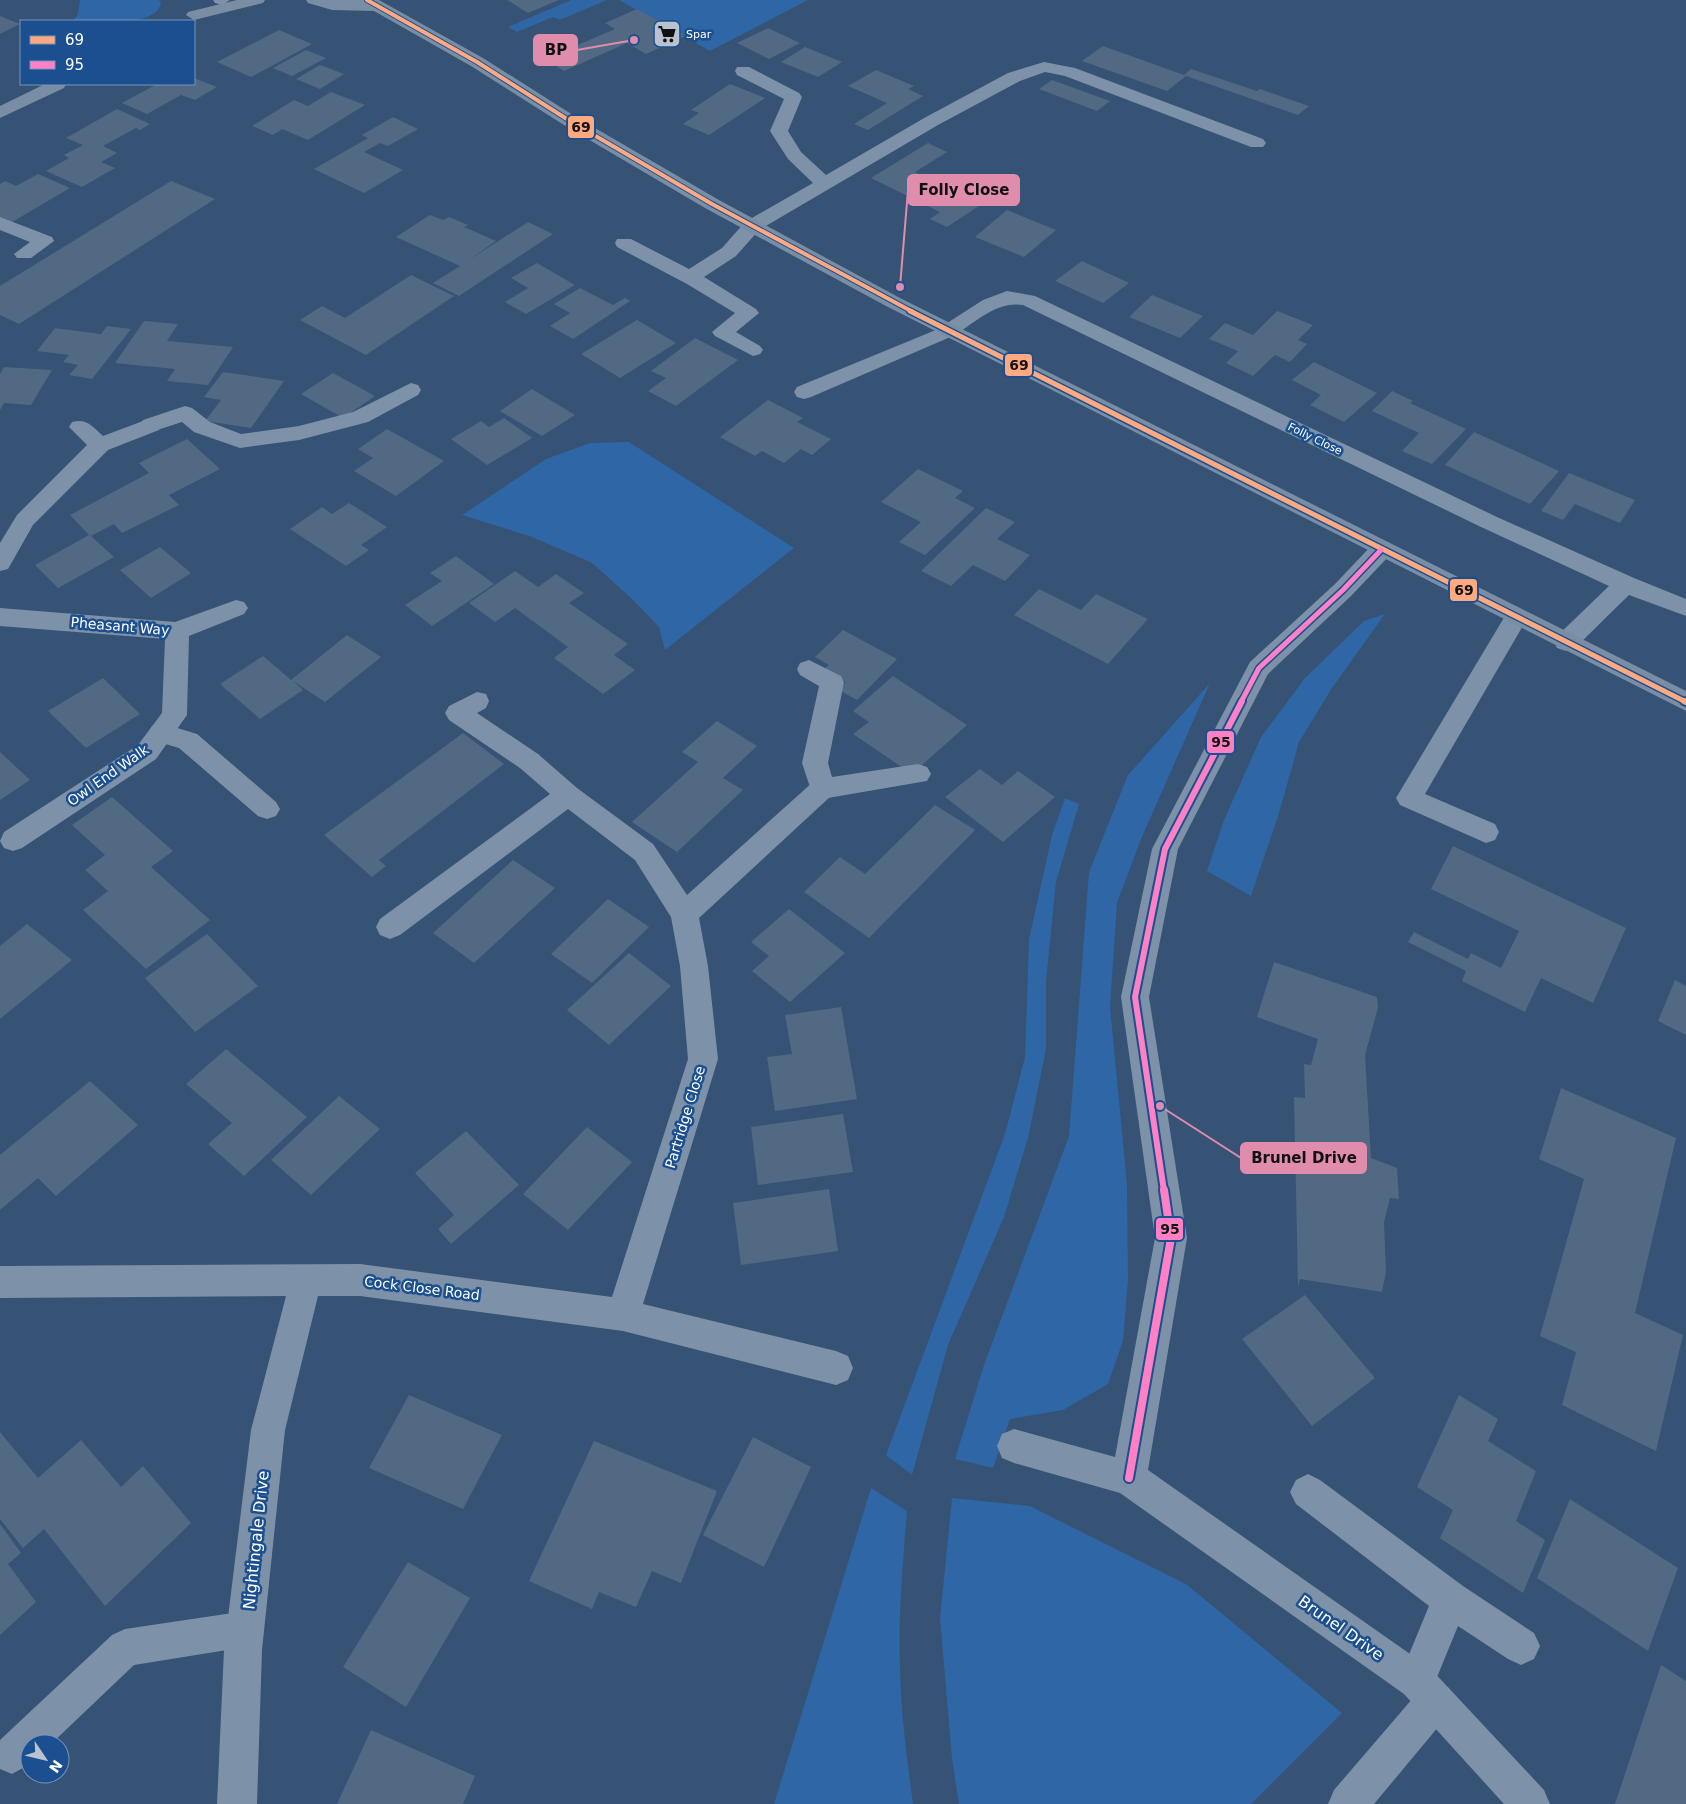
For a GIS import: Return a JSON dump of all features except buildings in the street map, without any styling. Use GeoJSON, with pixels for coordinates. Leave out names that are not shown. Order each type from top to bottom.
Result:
{"type":"FeatureCollection","features":[{"type":"Feature","properties":{"kind":"main road"},"geometry":{"type":"LineString","coordinates":[[188,18],[222,0]]}},
{"type":"Feature","properties":{"kind":"main road"},"geometry":{"type":"LineString","coordinates":[[188,18],[257,0]]}},
{"type":"Feature","properties":{"kind":"main road"},"geometry":{"type":"LineString","coordinates":[[314,0],[332,5],[372,3],[477,62],[570,121],[752,226],[948,331],[1380,550],[1686,702]]}},
{"type":"Feature","properties":{"kind":"main road"},"geometry":{"type":"LineString","coordinates":[[0,114],[56,85]]}},
{"type":"Feature","properties":{"kind":"street"},"geometry":{"type":"LineString","coordinates":[[694,280],[695,274],[729,252],[752,226],[1014,77],[1044,68],[1069,72],[1257,143]]}},
{"type":"Feature","properties":{"kind":"street"},"geometry":{"type":"LineString","coordinates":[[743,71],[793,97],[779,130],[794,156],[825,184]]}},
{"type":"Feature","properties":{"kind":"street"},"geometry":{"type":"LineString","coordinates":[[0,223],[45,241],[24,254]]}},
{"type":"Feature","properties":{"kind":"street"},"geometry":{"type":"LineString","coordinates":[[624,243],[694,280],[749,313],[722,332],[753,350]]}},
{"type":"Feature","properties":{"kind":"street","name":"Folly Close"},"geometry":{"type":"LineString","coordinates":[[804,392],[948,331],[990,304],[1007,296],[1028,300],[1489,522],[1626,584],[1686,608]]}},
{"type":"Feature","properties":{"kind":"street"},"geometry":{"type":"LineString","coordinates":[[0,563],[25,520],[100,445],[185,413],[202,427],[240,441],[299,433],[360,417],[411,390]]}},
{"type":"Feature","properties":{"kind":"street"},"geometry":{"type":"LineString","coordinates":[[80,427],[100,445]]}},
{"type":"Feature","properties":{"kind":"street"},"geometry":{"type":"LineString","coordinates":[[1129,1478],[1171,1238],[1136,997],[1165,849],[1259,668],[1343,590],[1380,550]]}},
{"type":"Feature","properties":{"kind":"street"},"geometry":{"type":"LineString","coordinates":[[1566,642],[1626,584]]}},
{"type":"Feature","properties":{"kind":"street","name":"Pheasant Way"},"geometry":{"type":"LineString","coordinates":[[0,617],[177,631],[236,608]]}},
{"type":"Feature","properties":{"kind":"street"},"geometry":{"type":"LineString","coordinates":[[1486,832],[1409,798],[1516,617]]}},
{"type":"Feature","properties":{"kind":"street","name":"Owl End Walk"},"geometry":{"type":"LineString","coordinates":[[13,840],[147,752],[174,715],[177,631]]}},
{"type":"Feature","properties":{"kind":"street"},"geometry":{"type":"LineString","coordinates":[[809,669],[832,682],[815,763],[822,788]]}},
{"type":"Feature","properties":{"kind":"street","name":"Partridge Close"},"geometry":{"type":"LineString","coordinates":[[477,701],[458,713],[529,761],[568,796],[644,852],[684,914],[694,966],[703,1059],[623,1315]]}},
{"type":"Feature","properties":{"kind":"street"},"geometry":{"type":"LineString","coordinates":[[161,733],[188,741],[267,809]]}},
{"type":"Feature","properties":{"kind":"street"},"geometry":{"type":"LineString","coordinates":[[684,914],[822,788],[918,774]]}},
{"type":"Feature","properties":{"kind":"street"},"geometry":{"type":"LineString","coordinates":[[390,927],[568,796]]}},
{"type":"Feature","properties":{"kind":"street","name":"Cock Close Road"},"geometry":{"type":"LineString","coordinates":[[0,1282],[360,1280],[623,1315],[836,1368]]}},
{"type":"Feature","properties":{"kind":"street","name":"Nightingale Drive"},"geometry":{"type":"LineString","coordinates":[[237,1804],[243,1650],[268,1430],[306,1281]]}},
{"type":"Feature","properties":{"kind":"street","name":"Brunel Drive"},"geometry":{"type":"LineString","coordinates":[[1014,1446],[1129,1478],[1427,1691],[1530,1804]]}},
{"type":"Feature","properties":{"kind":"street"},"geometry":{"type":"LineString","coordinates":[[1308,1492],[1450,1599],[1521,1646]]}},
{"type":"Feature","properties":{"kind":"street"},"geometry":{"type":"LineString","coordinates":[[1348,1804],[1427,1691],[1450,1599]]}},
{"type":"Feature","properties":{"kind":"street"},"geometry":{"type":"LineString","coordinates":[[12,1755],[125,1648],[246,1629]]}},
{"type":"Feature","properties":{"kind":"shaded area"},"geometry":{"type":"Polygon","coordinates":[[[80,0],[159,0],[161,2],[157,11],[137,20],[74,20],[78,14],[80,0]]]}},
{"type":"Feature","properties":{"kind":"shaded area"},"geometry":{"type":"Polygon","coordinates":[[[571,0],[607,0],[560,20],[553,17],[517,32],[508,27],[571,0]]]}},
{"type":"Feature","properties":{"kind":"shaded area"},"geometry":{"type":"Polygon","coordinates":[[[619,0],[808,0],[710,51],[619,0]]]}},
{"type":"Feature","properties":{"kind":"shaded area"},"geometry":{"type":"Polygon","coordinates":[[[629,442],[794,548],[665,650],[659,627],[631,598],[592,563],[532,537],[462,515],[546,459],[590,443],[629,442]]]}},
{"type":"Feature","properties":{"kind":"shaded area"},"geometry":{"type":"Polygon","coordinates":[[[1385,614],[1332,688],[1299,742],[1279,813],[1251,896],[1207,871],[1224,820],[1261,737],[1305,678],[1364,621],[1385,614]]]}},
{"type":"Feature","properties":{"kind":"shaded area"},"geometry":{"type":"Polygon","coordinates":[[[1210,683],[1141,839],[1117,903],[1110,1007],[1127,1184],[1128,1280],[1123,1341],[1108,1384],[1063,1410],[1010,1419],[993,1468],[955,1459],[984,1365],[1069,1136],[1089,872],[1128,775],[1210,683]]]}},
{"type":"Feature","properties":{"kind":"shaded area"},"geometry":{"type":"Polygon","coordinates":[[[1065,798],[1079,804],[1056,882],[1046,982],[1046,1049],[1028,1138],[1004,1217],[948,1345],[912,1475],[886,1455],[1005,1134],[1025,1057],[1029,939],[1052,835],[1065,798]]]}},
{"type":"Feature","properties":{"kind":"shaded area"},"geometry":{"type":"Polygon","coordinates":[[[871,1488],[907,1511],[901,1589],[900,1648],[903,1719],[913,1804],[774,1804],[871,1488]]]}},
{"type":"Feature","properties":{"kind":"shaded area"},"geometry":{"type":"Polygon","coordinates":[[[952,1498],[1030,1506],[1186,1584],[1342,1713],[1251,1804],[959,1804],[952,1759],[940,1618],[952,1498]]]}},
{"type":"Feature","properties":{"kind":"transit line","name":"69"},"geometry":{"type":"LineString","coordinates":[[367,0],[477,62],[570,121],[712,204],[893,302],[1686,702]]}},
{"type":"Feature","properties":{"kind":"transit line","name":"95"},"geometry":{"type":"LineString","coordinates":[[1129,1478],[1171,1238],[1135,997],[1165,849],[1259,668],[1343,590],[1381,550]]}},
{"type":"Feature","properties":{"kind":"place","name":"Spar"},"geometry":{"type":"Point","coordinates":[667,34]}},
{"type":"Feature","properties":{"kind":"place","name":"BP"},"geometry":{"type":"Point","coordinates":[634,40]}},
{"type":"Feature","properties":{"kind":"place","name":"Folly Close"},"geometry":{"type":"Point","coordinates":[900,287]}},
{"type":"Feature","properties":{"kind":"place","name":"Brunel Drive"},"geometry":{"type":"Point","coordinates":[1160,1106]}}]}
